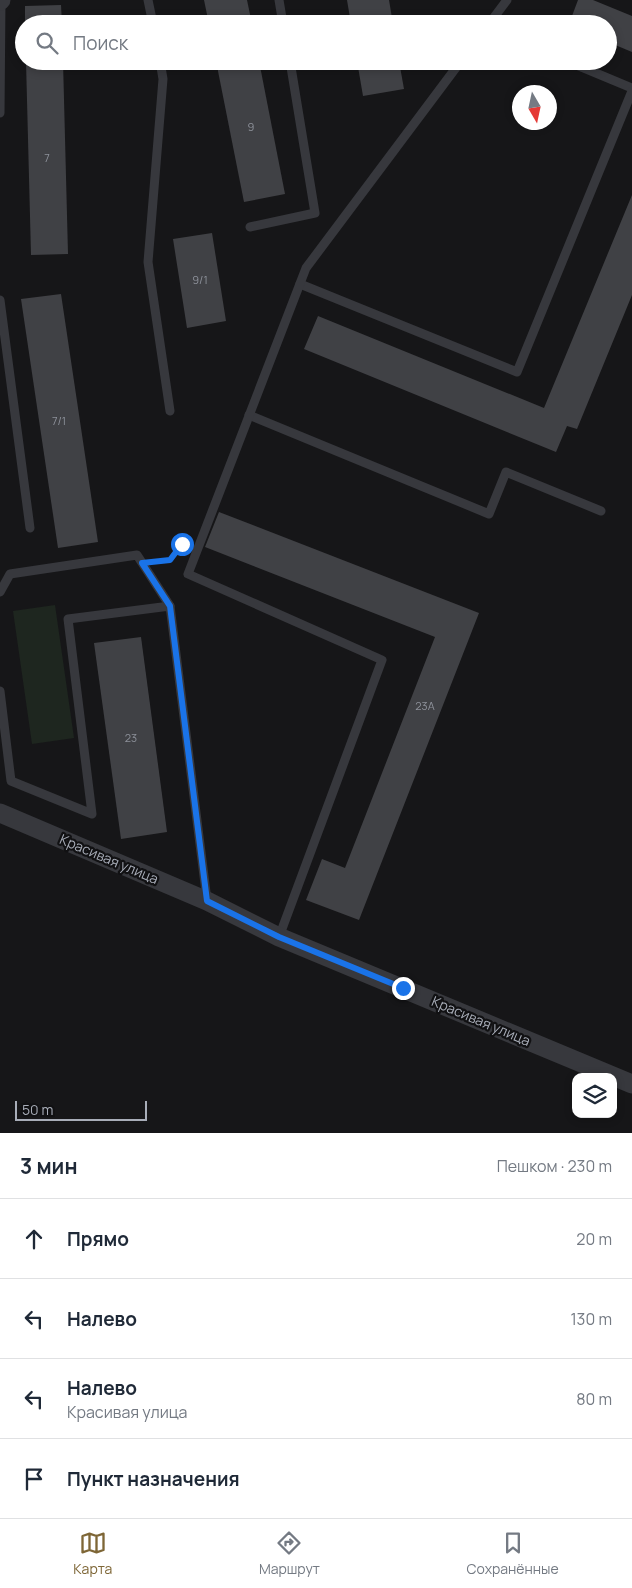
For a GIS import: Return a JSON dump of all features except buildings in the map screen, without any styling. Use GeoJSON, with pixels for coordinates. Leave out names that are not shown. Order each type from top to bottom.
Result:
{"type":"FeatureCollection","features":[{"type":"Feature","properties":{"kind":"street","name":"Красивая улица"},"geometry":{"type":"LineString","coordinates":[[0,813],[207,901],[279,937],[632,1084]]}},
{"type":"Feature","properties":{"kind":"lane"},"geometry":{"type":"LineString","coordinates":[[0,113],[1,0]]}},
{"type":"Feature","properties":{"kind":"lane"},"geometry":{"type":"LineString","coordinates":[[148,0],[151,15]]}},
{"type":"Feature","properties":{"kind":"lane"},"geometry":{"type":"LineString","coordinates":[[280,0],[282,15]]}},
{"type":"Feature","properties":{"kind":"lane"},"geometry":{"type":"LineString","coordinates":[[496,15],[508,0]]}},
{"type":"Feature","properties":{"kind":"lane"},"geometry":{"type":"LineString","coordinates":[[162,70],[164,79],[148,262],[170,411]]}},
{"type":"Feature","properties":{"kind":"lane"},"geometry":{"type":"LineString","coordinates":[[250,227],[315,213],[291,70]]}},
{"type":"Feature","properties":{"kind":"lane"},"geometry":{"type":"LineString","coordinates":[[279,937],[382,660],[188,574],[306,268],[454,70]]}},
{"type":"Feature","properties":{"kind":"lane"},"geometry":{"type":"LineString","coordinates":[[300,284],[517,372],[632,89],[589,70]]}},
{"type":"Feature","properties":{"kind":"lane"},"geometry":{"type":"LineString","coordinates":[[0,300],[30,528]]}},
{"type":"Feature","properties":{"kind":"lane"},"geometry":{"type":"LineString","coordinates":[[249,414],[489,514],[506,472],[601,511]]}},
{"type":"Feature","properties":{"kind":"lane"},"geometry":{"type":"LineString","coordinates":[[0,592],[10,574],[137,555],[170,606],[207,901]]}},
{"type":"Feature","properties":{"kind":"lane"},"geometry":{"type":"LineString","coordinates":[[0,691],[11,780],[92,814],[68,619],[170,606]]}},
{"type":"Feature","properties":{"kind":"path"},"geometry":{"type":"LineString","coordinates":[[142,563],[170,560],[182,544],[197,550]]}},
{"type":"Feature","properties":{"kind":"shaded area"},"geometry":{"type":"Polygon","coordinates":[[[55,605],[74,738],[32,744],[13,611],[55,605]]]}},
{"type":"Feature","properties":{"kind":"route"},"geometry":{"type":"LineString","coordinates":[[182,544],[170,560],[142,563],[170,606],[207,901],[279,937],[403,988]]}}]}
